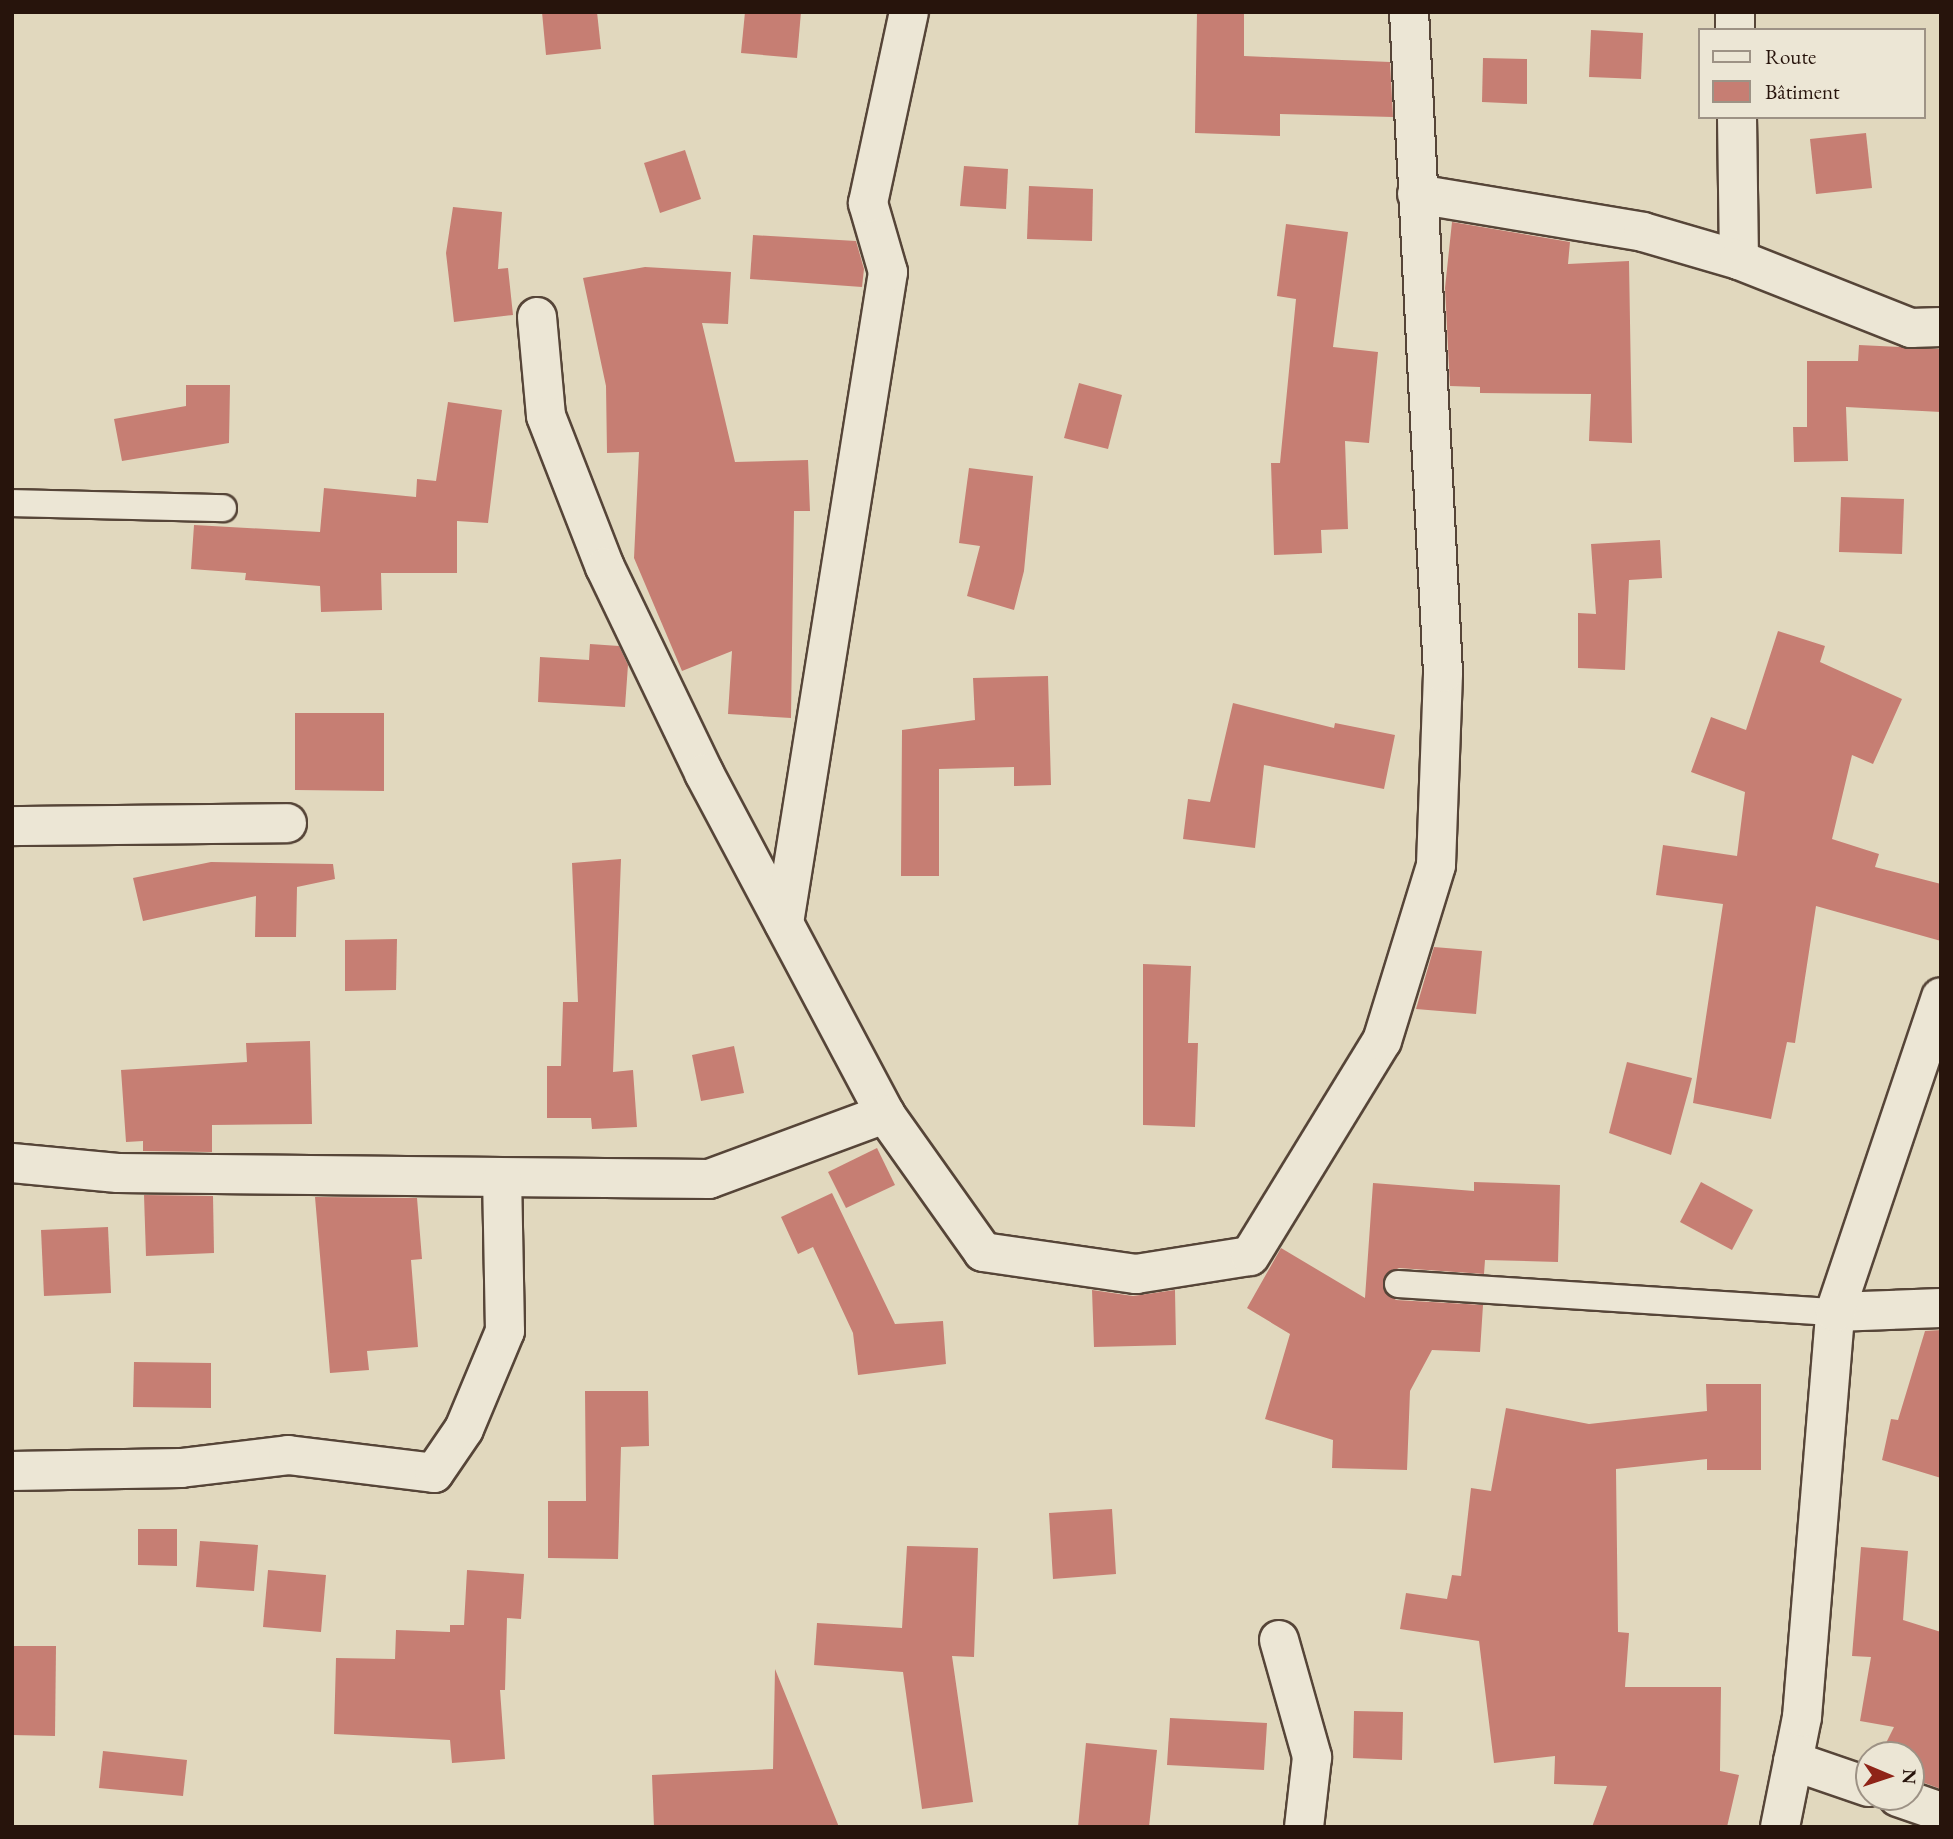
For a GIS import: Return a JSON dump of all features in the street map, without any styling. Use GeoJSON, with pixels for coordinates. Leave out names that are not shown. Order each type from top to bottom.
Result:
{"type":"FeatureCollection","features":[{"type":"Feature","properties":{"kind":"street"},"geometry":{"type":"LineString","coordinates":[[783,923],[888,272],[868,203],[909,12]]}},
{"type":"Feature","properties":{"kind":"street"},"geometry":{"type":"LineString","coordinates":[[537,317],[546,416],[605,567],[704,773],[885,1114],[983,1252],[1136,1274],[1250,1256],[1382,1041],[1436,865],[1443,673],[1409,12]]}},
{"type":"Feature","properties":{"kind":"street"},"geometry":{"type":"LineString","coordinates":[[1737,119],[1740,260]]}},
{"type":"Feature","properties":{"kind":"street"},"geometry":{"type":"LineString","coordinates":[[1418,194],[1643,232],[1740,260],[1911,327],[1941,327]]}},
{"type":"Feature","properties":{"kind":"street"},"geometry":{"type":"LineString","coordinates":[[12,826],[287,823]]}},
{"type":"Feature","properties":{"kind":"street"},"geometry":{"type":"LineString","coordinates":[[1780,1827],[1802,1717],[1835,1312],[1941,997]]}},
{"type":"Feature","properties":{"kind":"street"},"geometry":{"type":"LineString","coordinates":[[12,1163],[118,1173],[502,1179],[709,1179],[885,1114]]}},
{"type":"Feature","properties":{"kind":"street"},"geometry":{"type":"LineString","coordinates":[[12,1471],[181,1468],[288,1455],[434,1474],[464,1429],[505,1331],[502,1179]]}},
{"type":"Feature","properties":{"kind":"street"},"geometry":{"type":"LineString","coordinates":[[1835,1312],[1941,1308]]}},
{"type":"Feature","properties":{"kind":"street"},"geometry":{"type":"LineString","coordinates":[[1279,1640],[1312,1757],[1304,1827]]}},
{"type":"Feature","properties":{"kind":"street"},"geometry":{"type":"LineString","coordinates":[[1793,1761],[1855,1782]]}},
{"type":"Feature","properties":{"kind":"lane"},"geometry":{"type":"LineString","coordinates":[[12,503],[223,508]]}},
{"type":"Feature","properties":{"kind":"lane"},"geometry":{"type":"LineString","coordinates":[[1398,1284],[1835,1312]]}},
{"type":"Feature","properties":{"kind":"building"},"geometry":{"type":"Polygon","coordinates":[[[542,12],[597,12],[601,49],[546,55],[542,12]]]}},
{"type":"Feature","properties":{"kind":"building"},"geometry":{"type":"Polygon","coordinates":[[[745,12],[801,12],[797,58],[741,53],[745,12]]]}},
{"type":"Feature","properties":{"kind":"building"},"geometry":{"type":"Polygon","coordinates":[[[1197,12],[1244,12],[1244,56],[1390,62],[1393,117],[1280,114],[1280,136],[1195,133],[1197,12]]]}},
{"type":"Feature","properties":{"kind":"building"},"geometry":{"type":"Polygon","coordinates":[[[1591,30],[1643,33],[1641,79],[1589,77],[1591,30]]]}},
{"type":"Feature","properties":{"kind":"building"},"geometry":{"type":"Polygon","coordinates":[[[1483,58],[1527,59],[1527,104],[1482,102],[1483,58]]]}},
{"type":"Feature","properties":{"kind":"building"},"geometry":{"type":"Polygon","coordinates":[[[1866,133],[1872,188],[1816,194],[1810,139],[1866,133]]]}},
{"type":"Feature","properties":{"kind":"building"},"geometry":{"type":"Polygon","coordinates":[[[685,150],[701,199],[660,213],[644,163],[685,150]]]}},
{"type":"Feature","properties":{"kind":"building"},"geometry":{"type":"Polygon","coordinates":[[[964,166],[1008,169],[1006,209],[960,206],[964,166]]]}},
{"type":"Feature","properties":{"kind":"building"},"geometry":{"type":"Polygon","coordinates":[[[1029,186],[1093,189],[1092,241],[1027,239],[1029,186]]]}},
{"type":"Feature","properties":{"kind":"building"},"geometry":{"type":"Polygon","coordinates":[[[453,207],[502,212],[498,269],[508,268],[513,315],[454,322],[446,253],[453,207]]]}},
{"type":"Feature","properties":{"kind":"building"},"geometry":{"type":"Polygon","coordinates":[[[1452,222],[1570,242],[1568,264],[1629,261],[1632,443],[1589,441],[1591,394],[1480,393],[1480,387],[1450,386],[1445,288],[1452,222]]]}},
{"type":"Feature","properties":{"kind":"building"},"geometry":{"type":"Polygon","coordinates":[[[1286,224],[1348,232],[1333,347],[1378,352],[1369,443],[1345,441],[1348,529],[1321,530],[1322,553],[1274,555],[1271,463],[1280,463],[1296,299],[1277,296],[1286,224]]]}},
{"type":"Feature","properties":{"kind":"building"},"geometry":{"type":"Polygon","coordinates":[[[753,235],[856,241],[864,269],[862,287],[750,279],[753,235]]]}},
{"type":"Feature","properties":{"kind":"building"},"geometry":{"type":"Polygon","coordinates":[[[645,267],[731,272],[728,324],[702,323],[735,462],[808,460],[810,511],[794,511],[791,718],[728,714],[732,651],[682,671],[634,558],[639,452],[607,453],[606,386],[583,278],[645,267]]]}},
{"type":"Feature","properties":{"kind":"building"},"geometry":{"type":"Polygon","coordinates":[[[1859,345],[1941,349],[1941,412],[1846,407],[1848,461],[1794,462],[1793,427],[1807,427],[1807,361],[1858,361],[1859,345]]]}},
{"type":"Feature","properties":{"kind":"building"},"geometry":{"type":"Polygon","coordinates":[[[1079,383],[1122,395],[1108,449],[1064,438],[1079,383]]]}},
{"type":"Feature","properties":{"kind":"building"},"geometry":{"type":"Polygon","coordinates":[[[186,385],[230,385],[229,443],[122,461],[114,419],[186,406],[186,385]]]}},
{"type":"Feature","properties":{"kind":"building"},"geometry":{"type":"Polygon","coordinates":[[[448,402],[502,410],[488,523],[457,521],[457,573],[381,573],[382,610],[321,612],[320,586],[245,580],[246,573],[191,569],[194,525],[320,532],[324,488],[416,497],[417,479],[436,481],[448,402]]]}},
{"type":"Feature","properties":{"kind":"building"},"geometry":{"type":"Polygon","coordinates":[[[969,468],[1033,476],[1024,571],[1014,610],[967,596],[980,546],[959,543],[969,468]]]}},
{"type":"Feature","properties":{"kind":"building"},"geometry":{"type":"Polygon","coordinates":[[[1841,497],[1904,499],[1902,554],[1839,552],[1841,497]]]}},
{"type":"Feature","properties":{"kind":"building"},"geometry":{"type":"Polygon","coordinates":[[[1660,540],[1662,578],[1629,580],[1625,670],[1578,668],[1578,613],[1596,614],[1591,544],[1660,540]]]}},
{"type":"Feature","properties":{"kind":"building"},"geometry":{"type":"Polygon","coordinates":[[[1778,631],[1825,646],[1820,662],[1902,699],[1873,764],[1852,755],[1832,839],[1879,854],[1875,867],[1941,884],[1941,941],[1816,906],[1795,1043],[1787,1042],[1771,1119],[1693,1103],[1723,904],[1656,895],[1663,845],[1737,856],[1745,792],[1691,772],[1711,717],[1746,730],[1778,631]]]}},
{"type":"Feature","properties":{"kind":"building"},"geometry":{"type":"Polygon","coordinates":[[[590,644],[619,646],[628,665],[625,707],[538,702],[540,657],[589,660],[590,644]]]}},
{"type":"Feature","properties":{"kind":"building"},"geometry":{"type":"Polygon","coordinates":[[[1048,676],[1051,785],[1014,786],[1014,767],[939,769],[939,876],[901,876],[902,730],[975,720],[973,678],[1048,676]]]}},
{"type":"Feature","properties":{"kind":"building"},"geometry":{"type":"Polygon","coordinates":[[[1233,703],[1334,728],[1335,723],[1395,735],[1384,789],[1264,765],[1255,848],[1183,839],[1188,799],[1210,802],[1233,703]]]}},
{"type":"Feature","properties":{"kind":"building"},"geometry":{"type":"Polygon","coordinates":[[[295,713],[384,713],[384,791],[295,790],[295,713]]]}},
{"type":"Feature","properties":{"kind":"building"},"geometry":{"type":"Polygon","coordinates":[[[621,859],[613,1072],[633,1070],[637,1127],[592,1129],[591,1118],[547,1118],[547,1066],[561,1066],[563,1002],[578,1002],[572,863],[621,859]]]}},
{"type":"Feature","properties":{"kind":"building"},"geometry":{"type":"Polygon","coordinates":[[[211,862],[333,864],[335,879],[297,887],[296,937],[255,937],[256,896],[143,921],[133,878],[211,862]]]}},
{"type":"Feature","properties":{"kind":"building"},"geometry":{"type":"Polygon","coordinates":[[[397,939],[396,990],[345,991],[345,940],[397,939]]]}},
{"type":"Feature","properties":{"kind":"building"},"geometry":{"type":"Polygon","coordinates":[[[1434,947],[1482,951],[1476,1014],[1416,1009],[1434,947]]]}},
{"type":"Feature","properties":{"kind":"building"},"geometry":{"type":"Polygon","coordinates":[[[1143,964],[1191,966],[1188,1043],[1198,1043],[1195,1127],[1143,1125],[1143,964]]]}},
{"type":"Feature","properties":{"kind":"building"},"geometry":{"type":"Polygon","coordinates":[[[310,1041],[312,1124],[212,1125],[212,1152],[143,1151],[143,1141],[126,1142],[121,1070],[247,1062],[246,1043],[310,1041]]]}},
{"type":"Feature","properties":{"kind":"building"},"geometry":{"type":"Polygon","coordinates":[[[734,1046],[744,1093],[701,1101],[692,1055],[734,1046]]]}},
{"type":"Feature","properties":{"kind":"building"},"geometry":{"type":"Polygon","coordinates":[[[1627,1062],[1692,1078],[1671,1155],[1609,1133],[1627,1062]]]}},
{"type":"Feature","properties":{"kind":"building"},"geometry":{"type":"Polygon","coordinates":[[[877,1148],[895,1185],[846,1208],[828,1172],[877,1148]]]}},
{"type":"Feature","properties":{"kind":"building"},"geometry":{"type":"Polygon","coordinates":[[[1474,1182],[1560,1185],[1558,1262],[1485,1260],[1484,1274],[1399,1268],[1385,1275],[1384,1290],[1396,1300],[1483,1305],[1480,1352],[1432,1350],[1410,1391],[1407,1470],[1332,1468],[1333,1440],[1265,1419],[1290,1334],[1247,1308],[1281,1248],[1365,1298],[1373,1183],[1474,1191],[1474,1182]]]}},
{"type":"Feature","properties":{"kind":"building"},"geometry":{"type":"Polygon","coordinates":[[[1701,1182],[1753,1210],[1732,1250],[1680,1222],[1701,1182]]]}},
{"type":"Feature","properties":{"kind":"building"},"geometry":{"type":"Polygon","coordinates":[[[832,1193],[895,1324],[943,1321],[946,1364],[858,1375],[853,1333],[813,1247],[798,1254],[781,1217],[832,1193]]]}},
{"type":"Feature","properties":{"kind":"building"},"geometry":{"type":"Polygon","coordinates":[[[144,1195],[213,1196],[214,1253],[146,1256],[144,1195]]]}},
{"type":"Feature","properties":{"kind":"building"},"geometry":{"type":"Polygon","coordinates":[[[315,1197],[417,1198],[422,1259],[411,1260],[418,1347],[367,1351],[369,1370],[330,1373],[315,1197]]]}},
{"type":"Feature","properties":{"kind":"building"},"geometry":{"type":"Polygon","coordinates":[[[108,1227],[111,1293],[44,1296],[41,1230],[108,1227]]]}},
{"type":"Feature","properties":{"kind":"building"},"geometry":{"type":"Polygon","coordinates":[[[1092,1290],[1133,1296],[1175,1290],[1176,1345],[1094,1347],[1092,1290]]]}},
{"type":"Feature","properties":{"kind":"building"},"geometry":{"type":"Polygon","coordinates":[[[1941,1330],[1941,1478],[1882,1460],[1891,1419],[1898,1420],[1925,1331],[1941,1330]]]}},
{"type":"Feature","properties":{"kind":"building"},"geometry":{"type":"Polygon","coordinates":[[[134,1362],[211,1363],[211,1408],[133,1407],[134,1362]]]}},
{"type":"Feature","properties":{"kind":"building"},"geometry":{"type":"Polygon","coordinates":[[[1706,1384],[1761,1384],[1761,1470],[1707,1470],[1707,1459],[1616,1469],[1618,1632],[1629,1633],[1625,1687],[1721,1687],[1720,1771],[1739,1775],[1727,1827],[1592,1827],[1607,1786],[1554,1784],[1555,1756],[1494,1763],[1479,1641],[1400,1629],[1406,1593],[1447,1599],[1452,1575],[1461,1576],[1471,1488],[1491,1491],[1506,1408],[1589,1424],[1707,1411],[1706,1384]]]}},
{"type":"Feature","properties":{"kind":"building"},"geometry":{"type":"Polygon","coordinates":[[[585,1391],[648,1391],[649,1446],[621,1447],[618,1559],[548,1558],[548,1501],[586,1501],[585,1391]]]}},
{"type":"Feature","properties":{"kind":"building"},"geometry":{"type":"Polygon","coordinates":[[[1112,1509],[1116,1574],[1053,1579],[1049,1513],[1112,1509]]]}},
{"type":"Feature","properties":{"kind":"building"},"geometry":{"type":"Polygon","coordinates":[[[138,1529],[177,1529],[177,1566],[138,1565],[138,1529]]]}},
{"type":"Feature","properties":{"kind":"building"},"geometry":{"type":"Polygon","coordinates":[[[200,1541],[258,1545],[254,1591],[196,1587],[200,1541]]]}},
{"type":"Feature","properties":{"kind":"building"},"geometry":{"type":"Polygon","coordinates":[[[907,1546],[978,1548],[974,1657],[952,1656],[973,1802],[922,1809],[903,1672],[814,1665],[817,1623],[902,1628],[907,1546]]]}},
{"type":"Feature","properties":{"kind":"building"},"geometry":{"type":"Polygon","coordinates":[[[1861,1547],[1908,1551],[1903,1620],[1941,1632],[1941,1789],[1925,1783],[1925,1741],[1887,1741],[1894,1727],[1860,1721],[1871,1657],[1852,1656],[1861,1547]]]}},
{"type":"Feature","properties":{"kind":"building"},"geometry":{"type":"Polygon","coordinates":[[[268,1570],[326,1575],[321,1632],[263,1627],[268,1570]]]}},
{"type":"Feature","properties":{"kind":"building"},"geometry":{"type":"Polygon","coordinates":[[[467,1570],[524,1574],[521,1619],[507,1618],[505,1690],[500,1690],[505,1759],[452,1763],[450,1740],[334,1734],[336,1658],[395,1659],[396,1630],[450,1632],[450,1625],[464,1625],[467,1570]]]}},
{"type":"Feature","properties":{"kind":"building"},"geometry":{"type":"Polygon","coordinates":[[[12,1646],[56,1646],[55,1736],[12,1735],[12,1646]]]}},
{"type":"Feature","properties":{"kind":"building"},"geometry":{"type":"Polygon","coordinates":[[[775,1669],[839,1827],[654,1827],[652,1775],[773,1769],[775,1669]]]}},
{"type":"Feature","properties":{"kind":"building"},"geometry":{"type":"Polygon","coordinates":[[[1354,1711],[1403,1712],[1402,1760],[1353,1758],[1354,1711]]]}},
{"type":"Feature","properties":{"kind":"building"},"geometry":{"type":"Polygon","coordinates":[[[1170,1718],[1267,1723],[1264,1770],[1167,1765],[1170,1718]]]}},
{"type":"Feature","properties":{"kind":"building"},"geometry":{"type":"Polygon","coordinates":[[[1086,1743],[1157,1750],[1149,1827],[1078,1827],[1086,1743]]]}},
{"type":"Feature","properties":{"kind":"building"},"geometry":{"type":"Polygon","coordinates":[[[103,1751],[187,1760],[183,1796],[99,1788],[103,1751]]]}}]}
